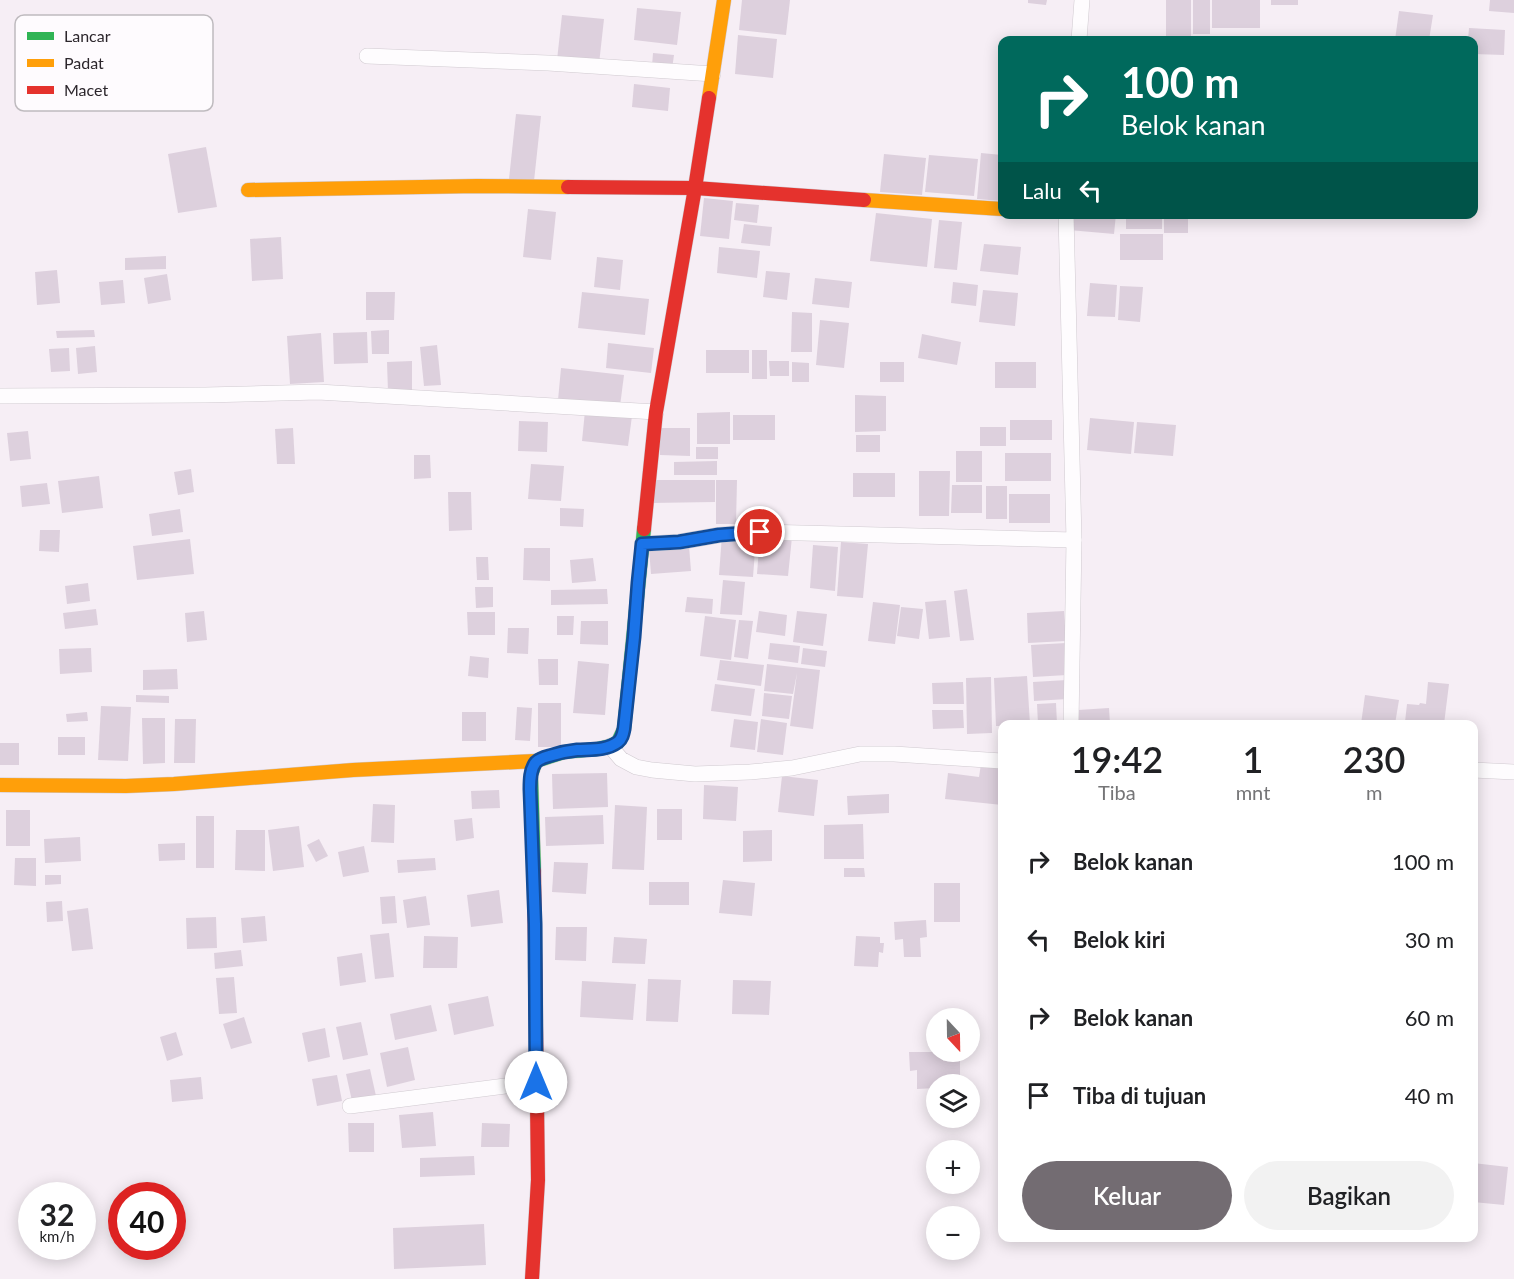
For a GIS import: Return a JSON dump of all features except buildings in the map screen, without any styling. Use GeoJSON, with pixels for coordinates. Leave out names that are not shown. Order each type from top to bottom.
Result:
{"type":"FeatureCollection","features":[{"type":"Feature","properties":{"kind":"street"},"geometry":{"type":"LineString","coordinates":[[0,785],[174,784],[353,770],[536,761],[564,752],[597,749],[618,742],[624,729],[656,412],[695,188],[724,0]]}},
{"type":"Feature","properties":{"kind":"street"},"geometry":{"type":"LineString","coordinates":[[1079,36],[1082,0]]}},
{"type":"Feature","properties":{"kind":"street"},"geometry":{"type":"LineString","coordinates":[[367,56],[548,63],[713,74]]}},
{"type":"Feature","properties":{"kind":"street"},"geometry":{"type":"LineString","coordinates":[[248,190],[477,186],[695,188],[998,209]]}},
{"type":"Feature","properties":{"kind":"street"},"geometry":{"type":"LineString","coordinates":[[1066,219],[1074,540],[1071,720]]}},
{"type":"Feature","properties":{"kind":"street"},"geometry":{"type":"LineString","coordinates":[[0,396],[318,392],[656,412]]}},
{"type":"Feature","properties":{"kind":"street"},"geometry":{"type":"LineString","coordinates":[[642,544],[760,532],[1074,540]]}},
{"type":"Feature","properties":{"kind":"street"},"geometry":{"type":"LineString","coordinates":[[610,746],[621,759],[636,767],[695,774],[792,768],[860,754],[998,761]]}},
{"type":"Feature","properties":{"kind":"street"},"geometry":{"type":"LineString","coordinates":[[532,1279],[538,1180],[535,924],[530,789],[536,761]]}},
{"type":"Feature","properties":{"kind":"street"},"geometry":{"type":"LineString","coordinates":[[1478,770],[1514,771]]}},
{"type":"Feature","properties":{"kind":"street"},"geometry":{"type":"LineString","coordinates":[[350,1106],[536,1082]]}},
{"type":"Feature","properties":{"kind":"traffic: fast"},"geometry":{"type":"LineString","coordinates":[[534,871],[531,775],[536,761],[564,752],[610,746],[618,742],[624,729],[644,529]]}},
{"type":"Feature","properties":{"kind":"traffic: slow"},"geometry":{"type":"LineString","coordinates":[[709,98],[724,0]]}},
{"type":"Feature","properties":{"kind":"traffic: slow"},"geometry":{"type":"LineString","coordinates":[[248,190],[477,186],[568,187]]}},
{"type":"Feature","properties":{"kind":"traffic: slow"},"geometry":{"type":"LineString","coordinates":[[864,200],[998,209]]}},
{"type":"Feature","properties":{"kind":"traffic: slow"},"geometry":{"type":"LineString","coordinates":[[0,785],[174,784],[353,770],[536,761]]}},
{"type":"Feature","properties":{"kind":"traffic: jam"},"geometry":{"type":"LineString","coordinates":[[644,529],[656,412],[709,98]]}},
{"type":"Feature","properties":{"kind":"traffic: jam"},"geometry":{"type":"LineString","coordinates":[[568,187],[695,188],[864,200]]}},
{"type":"Feature","properties":{"kind":"traffic: jam"},"geometry":{"type":"LineString","coordinates":[[532,1279],[538,1180],[534,871]]}},
{"type":"Feature","properties":{"kind":"route"},"geometry":{"type":"LineString","coordinates":[[536,1082],[535,924],[530,789],[536,761],[564,752],[610,746],[621,738],[632,657],[642,544],[760,532]]}}]}
